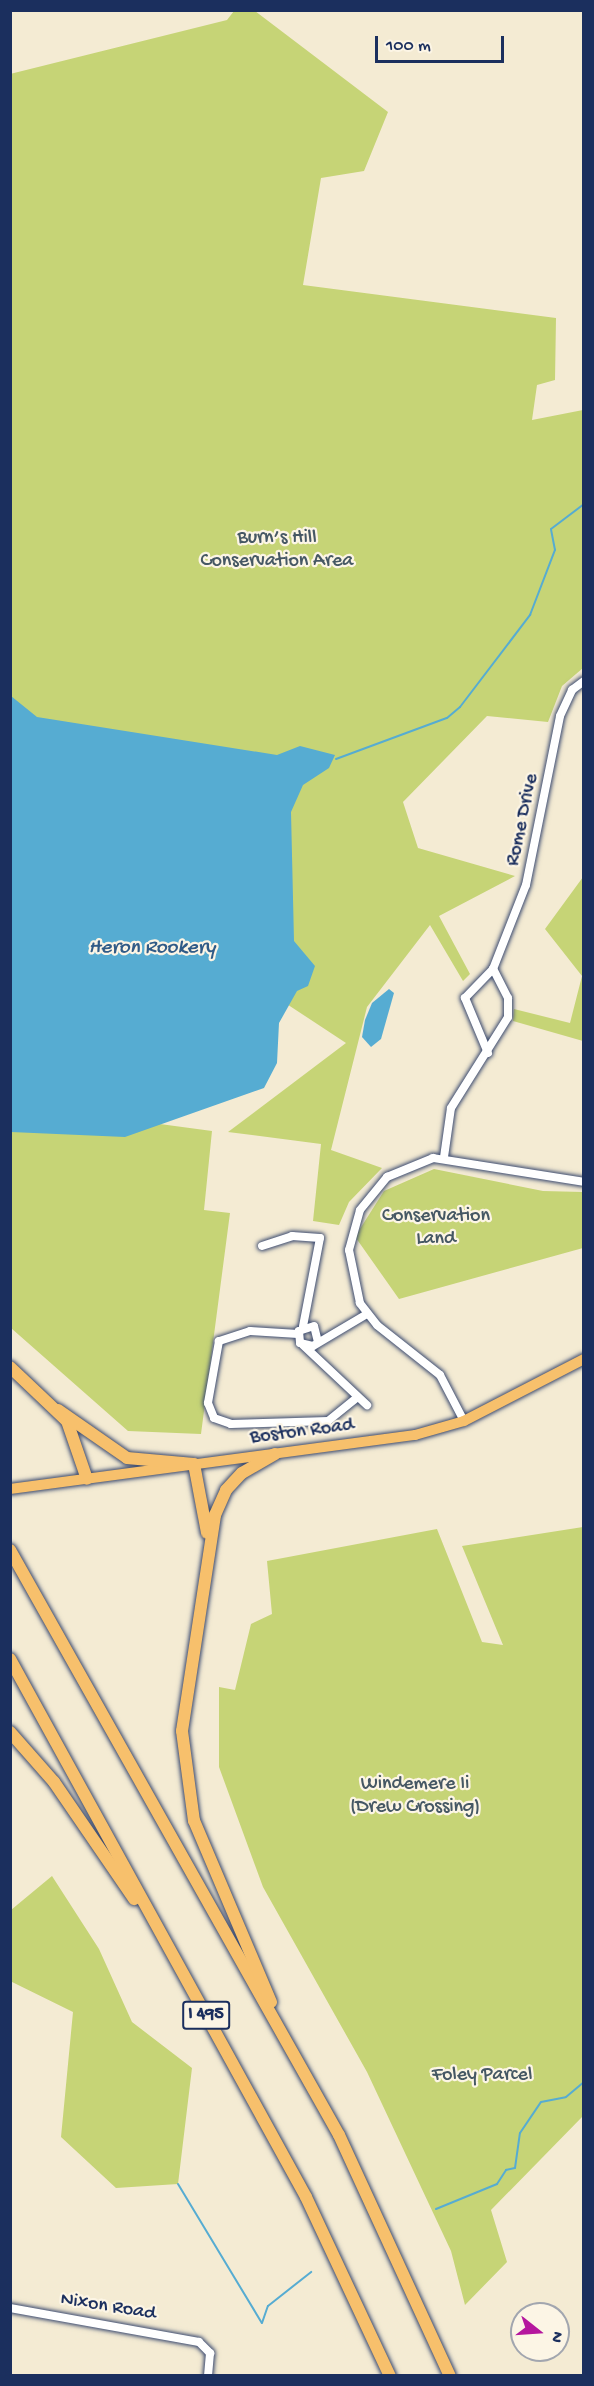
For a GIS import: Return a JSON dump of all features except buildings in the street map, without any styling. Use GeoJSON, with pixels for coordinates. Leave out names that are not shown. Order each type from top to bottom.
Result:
{"type":"FeatureCollection","features":[{"type":"Feature","properties":{"kind":"highway"},"geometry":{"type":"LineString","coordinates":[[10,1367],[58,1410],[127,1458],[194,1464],[208,1537]]}},
{"type":"Feature","properties":{"kind":"highway"},"geometry":{"type":"LineString","coordinates":[[58,1410],[77,1440],[87,1479]]}},
{"type":"Feature","properties":{"kind":"highway"},"geometry":{"type":"LineString","coordinates":[[275,1454],[226,1490],[208,1537],[184,1700],[184,1775],[211,1871],[296,2061]]}},
{"type":"Feature","properties":{"kind":"highway","name":"I 495"},"geometry":{"type":"LineString","coordinates":[[10,1550],[339,2135],[450,2376]]}},
{"type":"Feature","properties":{"kind":"highway","name":"I 495"},"geometry":{"type":"LineString","coordinates":[[10,1659],[306,2197],[390,2376]]}},
{"type":"Feature","properties":{"kind":"highway"},"geometry":{"type":"LineString","coordinates":[[10,1732],[54,1782],[159,1932]]}},
{"type":"Feature","properties":{"kind":"main road","name":"Boston Road"},"geometry":{"type":"LineString","coordinates":[[10,1489],[415,1435],[464,1420],[584,1359]]}},
{"type":"Feature","properties":{"kind":"street","name":"Rome Drive"},"geometry":{"type":"LineString","coordinates":[[488,1053],[465,998],[493,969],[532,864],[563,707],[584,681]]}},
{"type":"Feature","properties":{"kind":"street"},"geometry":{"type":"LineString","coordinates":[[444,1157],[451,1108],[488,1053],[509,1007],[493,969]]}},
{"type":"Feature","properties":{"kind":"street"},"geometry":{"type":"LineString","coordinates":[[464,1420],[440,1375],[368,1314],[349,1258],[360,1210],[387,1177],[444,1157],[555,1182],[584,1182]]}},
{"type":"Feature","properties":{"kind":"street"},"geometry":{"type":"LineString","coordinates":[[262,1246],[296,1235],[320,1238],[310,1309],[301,1330],[303,1345],[367,1405]]}},
{"type":"Feature","properties":{"kind":"street"},"geometry":{"type":"LineString","coordinates":[[310,1309],[324,1366]]}},
{"type":"Feature","properties":{"kind":"street"},"geometry":{"type":"LineString","coordinates":[[303,1345],[317,1343],[368,1314]]}},
{"type":"Feature","properties":{"kind":"street"},"geometry":{"type":"LineString","coordinates":[[343,1328],[316,1327],[301,1330],[250,1331],[219,1341],[208,1403],[214,1418],[231,1424],[328,1420],[358,1397]]}},
{"type":"Feature","properties":{"kind":"street","name":"Nixon Road"},"geometry":{"type":"LineString","coordinates":[[10,2308],[199,2342],[210,2353],[208,2376]]}},
{"type":"Feature","properties":{"kind":"green space","name":"Burn’s Hill Conservation Area"},"geometry":{"type":"Polygon","coordinates":[[[234,11],[255,11],[388,112],[364,171],[321,178],[303,285],[556,318],[555,380],[537,385],[532,420],[583,410],[583,668],[562,686],[548,722],[487,716],[403,802],[418,848],[515,876],[439,916],[470,974],[463,981],[430,925],[367,1007],[331,1150],[382,1168],[349,1202],[339,1225],[313,1221],[321,1144],[228,1132],[346,1043],[138,906],[11,842],[10,74],[227,20],[234,11]]]}},
{"type":"Feature","properties":{"kind":"green space"},"geometry":{"type":"Polygon","coordinates":[[[583,877],[583,1041],[513,1021],[514,1009],[570,1023],[582,976],[545,929],[583,877]]]}},
{"type":"Feature","properties":{"kind":"green space"},"geometry":{"type":"Polygon","coordinates":[[[11,1104],[212,1131],[204,1210],[230,1213],[201,1434],[128,1431],[11,1328],[11,1104]]]}},
{"type":"Feature","properties":{"kind":"green space","name":"Conservation Land"},"geometry":{"type":"Polygon","coordinates":[[[434,1169],[543,1191],[583,1192],[583,1248],[399,1299],[356,1238],[384,1191],[434,1169]]]}},
{"type":"Feature","properties":{"kind":"green space","name":"Windemere Ii (Drew Crossing)"},"geometry":{"type":"Polygon","coordinates":[[[583,1527],[583,2116],[491,2210],[507,2262],[465,2305],[451,2251],[367,2072],[263,1887],[219,1767],[219,1687],[235,1690],[251,1624],[272,1614],[267,1561],[437,1529],[482,1642],[503,1645],[462,1546],[583,1527]]]}},
{"type":"Feature","properties":{"kind":"green space"},"geometry":{"type":"Polygon","coordinates":[[[52,1876],[99,1949],[132,2022],[192,2068],[178,2184],[116,2188],[61,2137],[73,2012],[10,1981],[11,1910],[52,1876]]]}},
{"type":"Feature","properties":{"kind":"water","name":"Heron Rookery"},"geometry":{"type":"Polygon","coordinates":[[[11,696],[37,717],[277,755],[300,746],[335,755],[329,768],[303,785],[291,812],[294,941],[315,966],[308,986],[297,991],[279,1023],[277,1063],[264,1088],[125,1137],[11,1132],[11,696]]]}},
{"type":"Feature","properties":{"kind":"water"},"geometry":{"type":"Polygon","coordinates":[[[389,989],[394,993],[381,1039],[371,1047],[362,1037],[365,1020],[372,1003],[389,989]]]}},
{"type":"Feature","properties":{"kind":"waterway"},"geometry":{"type":"LineString","coordinates":[[336,759],[447,718],[460,707],[530,615],[555,550],[551,529],[584,504]]}},
{"type":"Feature","properties":{"kind":"waterway"},"geometry":{"type":"LineString","coordinates":[[436,2209],[497,2184],[506,2170],[515,2168],[520,2133],[541,2102],[566,2097],[584,2082]]}},
{"type":"Feature","properties":{"kind":"waterway"},"geometry":{"type":"LineString","coordinates":[[178,2184],[262,2323],[268,2306],[311,2272]]}},
{"type":"Feature","properties":{"kind":"park label","name":"Foley Parcel"},"geometry":{"type":"Point","coordinates":[482,2075]}}]}
